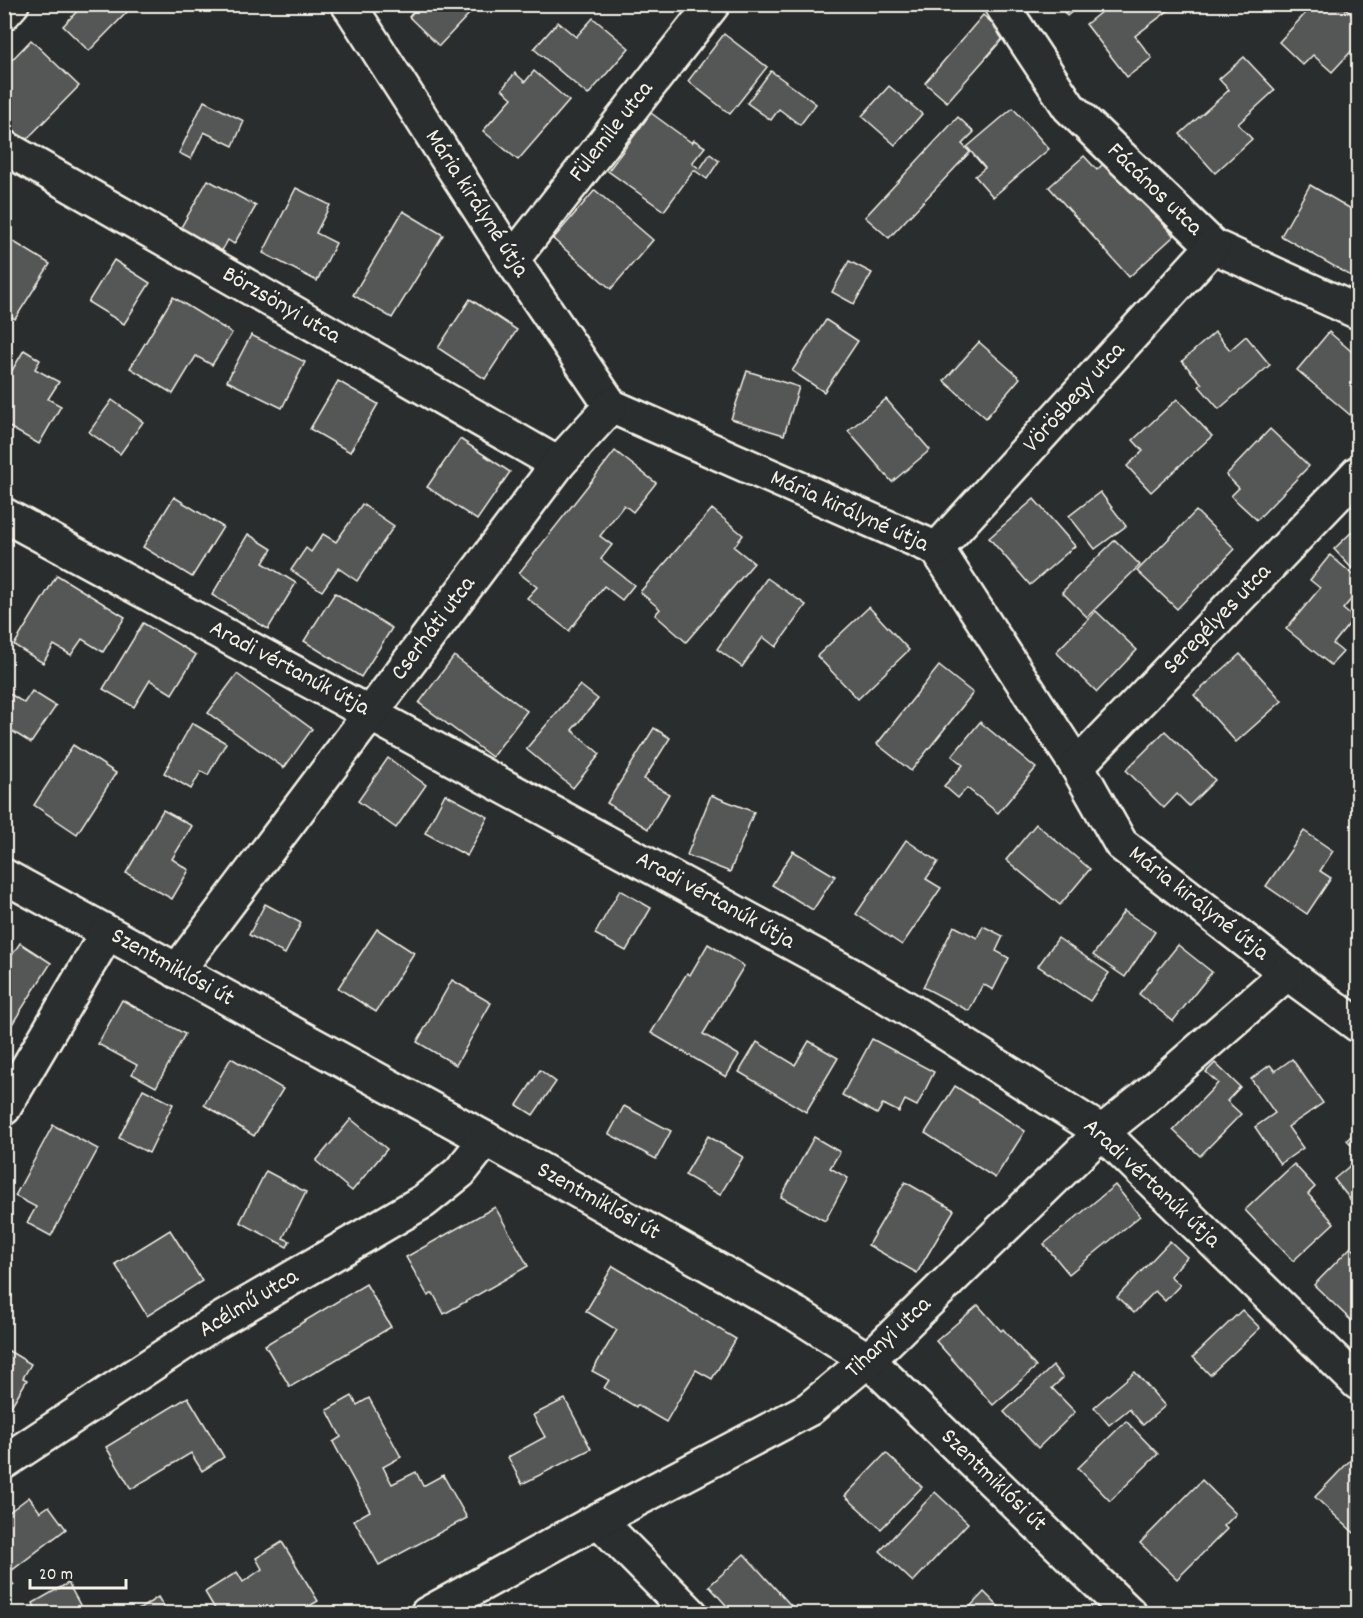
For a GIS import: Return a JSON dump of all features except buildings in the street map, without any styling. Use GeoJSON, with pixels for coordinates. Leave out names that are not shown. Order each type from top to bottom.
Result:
{"type":"FeatureCollection","features":[{"type":"Feature","properties":{"kind":"street"},"geometry":{"type":"LineString","coordinates":[[4,14],[12,4]]}},
{"type":"Feature","properties":{"kind":"street","name":"Fülemile utca"},"geometry":{"type":"LineString","coordinates":[[512,260],[713,4]]}},
{"type":"Feature","properties":{"kind":"street","name":"Fácános utca"},"geometry":{"type":"LineString","coordinates":[[1001,4],[1069,107],[1213,246],[1359,312]]}},
{"type":"Feature","properties":{"kind":"street","name":"Mária királyné útja"},"geometry":{"type":"LineString","coordinates":[[353,7],[512,260],[611,406],[937,549],[1077,766],[1121,844],[1287,973],[1359,1025]]}},
{"type":"Feature","properties":{"kind":"street","name":"Börzsönyi utca"},"geometry":{"type":"LineString","coordinates":[[4,147],[558,464]]}},
{"type":"Feature","properties":{"kind":"street","name":"Vörösbegy utca"},"geometry":{"type":"LineString","coordinates":[[937,549],[1213,246]]}},
{"type":"Feature","properties":{"kind":"street","name":"Cserháti utca"},"geometry":{"type":"LineString","coordinates":[[177,971],[558,464],[611,406]]}},
{"type":"Feature","properties":{"kind":"street","name":"Seregélyes utca"},"geometry":{"type":"LineString","coordinates":[[1077,766],[1359,473]]}},
{"type":"Feature","properties":{"kind":"street","name":"Aradi vértanúk útja"},"geometry":{"type":"LineString","coordinates":[[4,515],[851,975],[1102,1132],[1359,1383]]}},
{"type":"Feature","properties":{"kind":"street","name":"Szentmiklósi út"},"geometry":{"type":"LineString","coordinates":[[4,876],[486,1139],[796,1314],[868,1360],[1130,1614]]}},
{"type":"Feature","properties":{"kind":"street"},"geometry":{"type":"LineString","coordinates":[[4,1108],[107,933]]}},
{"type":"Feature","properties":{"kind":"street","name":"Tihanyi utca"},"geometry":{"type":"LineString","coordinates":[[427,1614],[809,1408],[868,1360],[1102,1132],[1142,1100],[1287,973]]}},
{"type":"Feature","properties":{"kind":"street","name":"Acélmű utca"},"geometry":{"type":"LineString","coordinates":[[4,1462],[208,1327],[424,1201],[460,1172],[486,1139]]}},
{"type":"Feature","properties":{"kind":"street"},"geometry":{"type":"LineString","coordinates":[[598,1520],[691,1614]]}}]}
